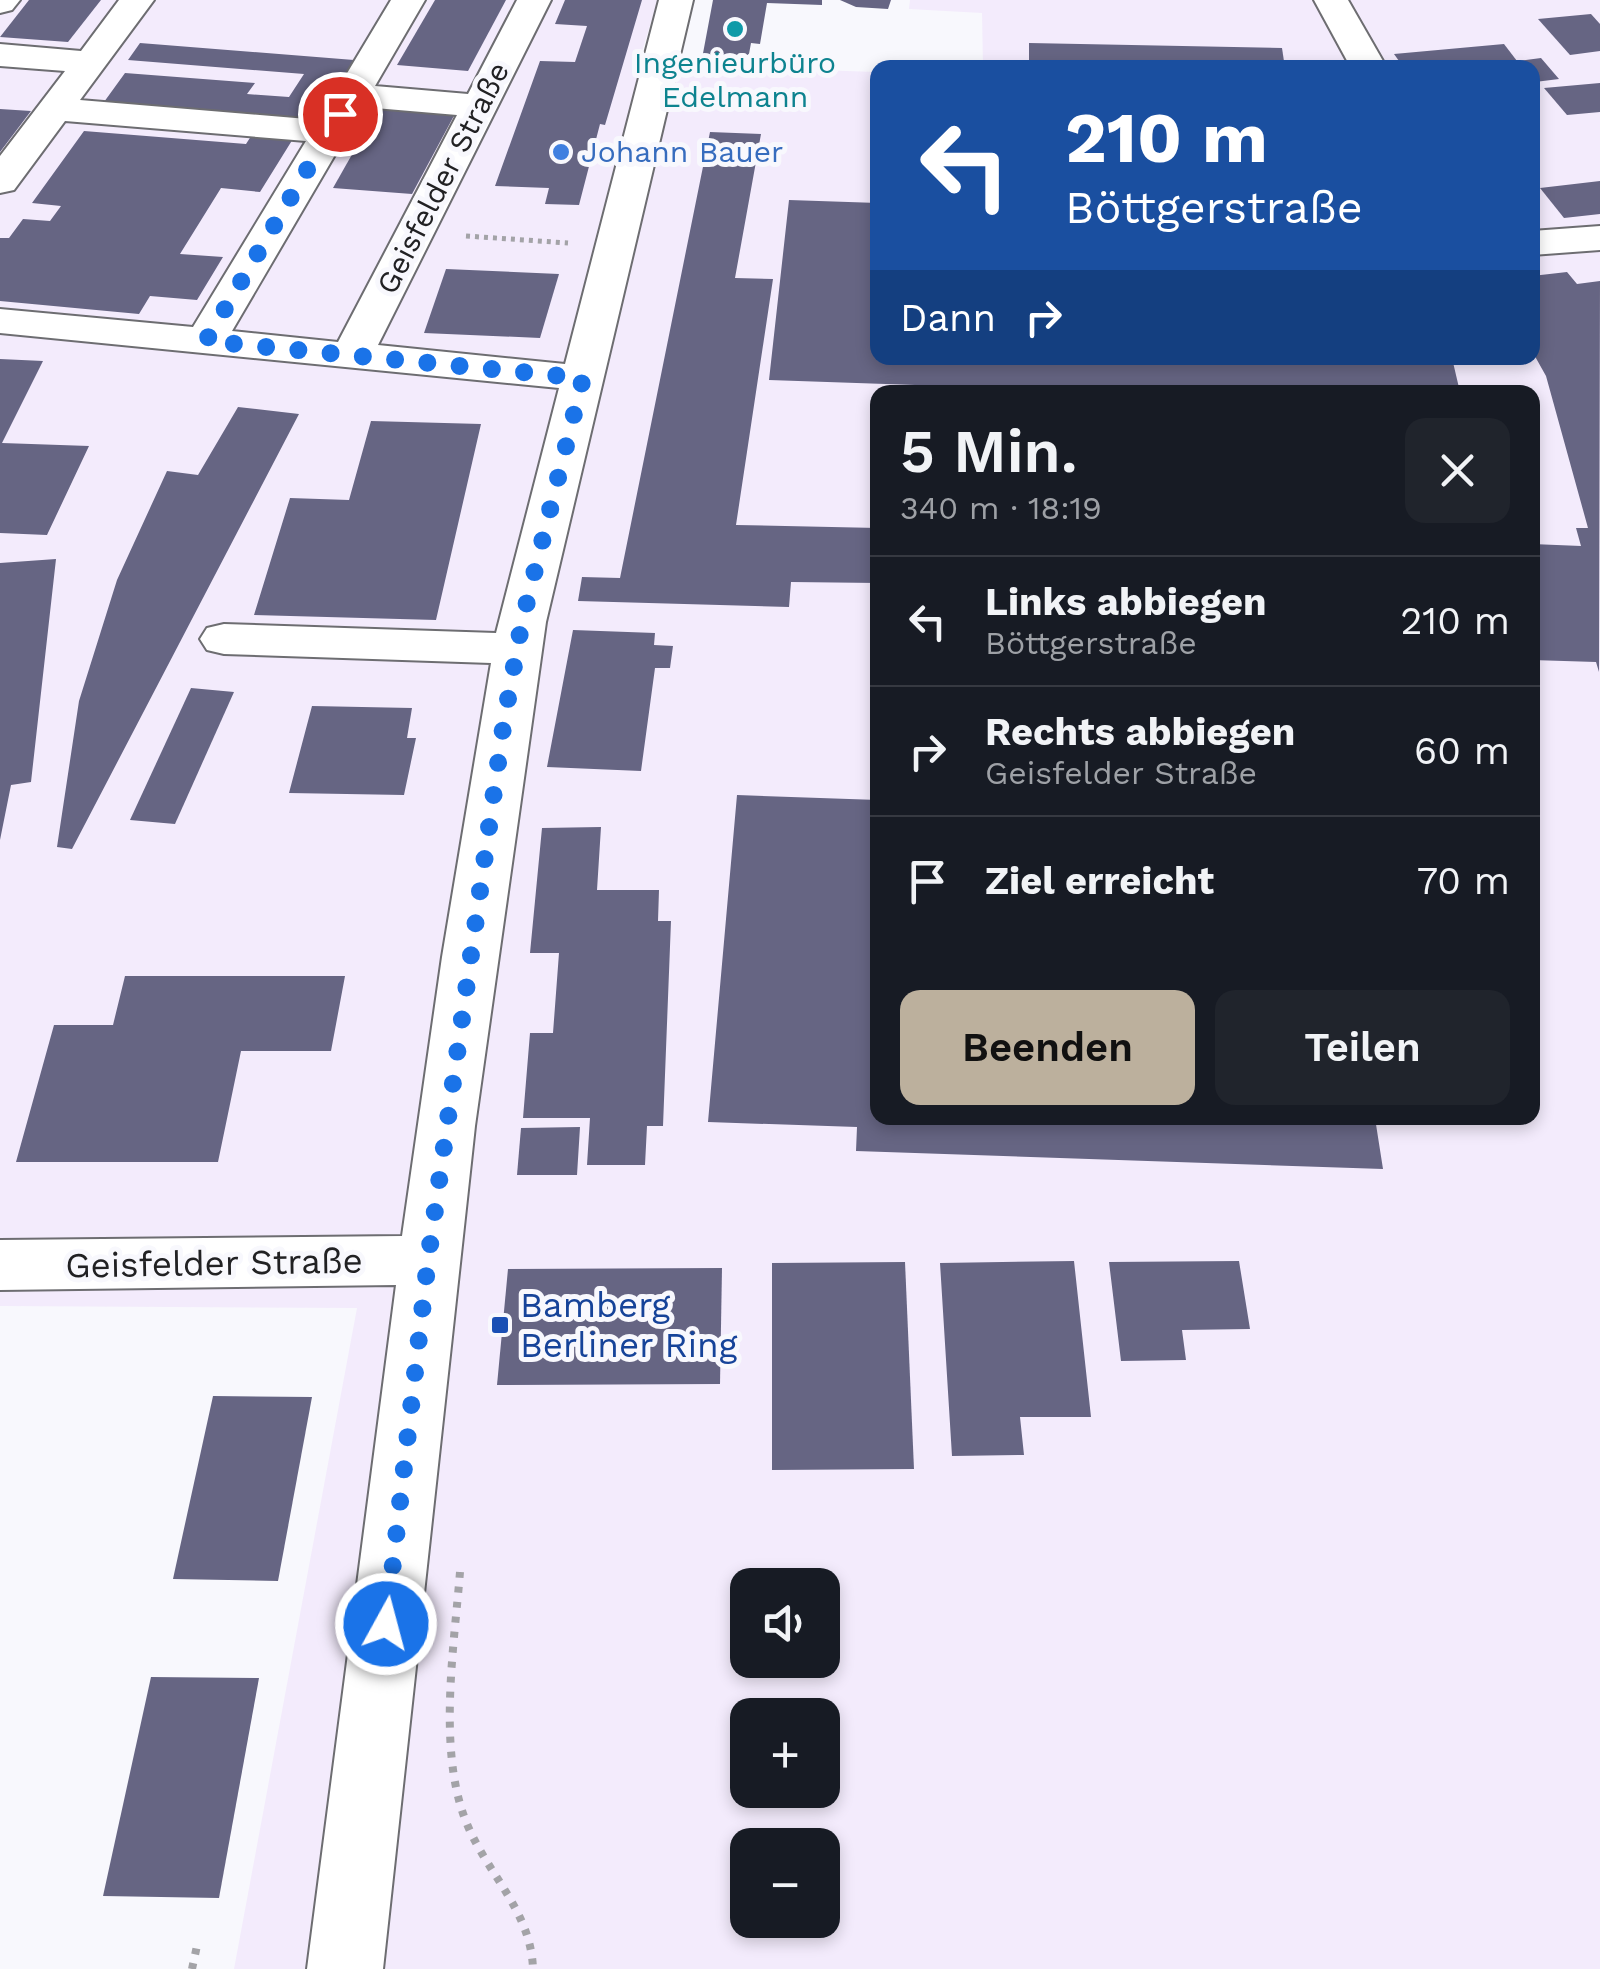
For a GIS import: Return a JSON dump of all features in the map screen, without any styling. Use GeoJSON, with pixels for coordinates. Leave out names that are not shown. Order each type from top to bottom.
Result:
{"type":"FeatureCollection","features":[{"type":"Feature","properties":{"kind":"street"},"geometry":{"type":"LineString","coordinates":[[0,182],[137,0]]}},
{"type":"Feature","properties":{"kind":"street"},"geometry":{"type":"LineString","coordinates":[[206,341],[408,0]]}},
{"type":"Feature","properties":{"kind":"street","name":"Geisfelder Straße"},"geometry":{"type":"LineString","coordinates":[[352,355],[534,0]]}},
{"type":"Feature","properties":{"kind":"street"},"geometry":{"type":"LineString","coordinates":[[345,1969],[428,1260],[517,650],[676,0]]}},
{"type":"Feature","properties":{"kind":"street"},"geometry":{"type":"LineString","coordinates":[[1332,0],[1365,60]]}},
{"type":"Feature","properties":{"kind":"street"},"geometry":{"type":"LineString","coordinates":[[0,55],[90,62]]}},
{"type":"Feature","properties":{"kind":"street"},"geometry":{"type":"LineString","coordinates":[[351,96],[480,106]]}},
{"type":"Feature","properties":{"kind":"street"},"geometry":{"type":"LineString","coordinates":[[55,109],[330,132]]}},
{"type":"Feature","properties":{"kind":"street"},"geometry":{"type":"LineString","coordinates":[[1540,242],[1600,238]]}},
{"type":"Feature","properties":{"kind":"street"},"geometry":{"type":"LineString","coordinates":[[0,321],[583,378]]}},
{"type":"Feature","properties":{"kind":"street"},"geometry":{"type":"LineString","coordinates":[[224,639],[517,650]]}},
{"type":"Feature","properties":{"kind":"street","name":"Geisfelder Straße"},"geometry":{"type":"LineString","coordinates":[[0,1266],[428,1260]]}},
{"type":"Feature","properties":{"kind":"path"},"geometry":{"type":"LineString","coordinates":[[514,240],[528,240]]}},
{"type":"Feature","properties":{"kind":"path"},"geometry":{"type":"LineString","coordinates":[[460,1566],[450,1701],[460,1806],[536,1948],[534,1969]]}},
{"type":"Feature","properties":{"kind":"path"},"geometry":{"type":"LineString","coordinates":[[192,1969],[198,1941]]}},
{"type":"Feature","properties":{"kind":"shaded area"},"geometry":{"type":"Polygon","coordinates":[[[0,0],[658,0],[638,64],[870,72],[870,365],[1540,365],[1540,60],[983,60],[982,13],[909,9],[910,0],[1600,0],[1600,1969],[234,1969],[357,1308],[0,1306],[0,0]]]}},
{"type":"Feature","properties":{"kind":"building"},"geometry":{"type":"Polygon","coordinates":[[[29,0],[101,0],[68,42],[0,37],[29,0]]]}},
{"type":"Feature","properties":{"kind":"building"},"geometry":{"type":"Polygon","coordinates":[[[435,0],[506,0],[468,71],[397,65],[435,0]]]}},
{"type":"Feature","properties":{"kind":"building"},"geometry":{"type":"Polygon","coordinates":[[[565,0],[642,0],[605,125],[600,124],[579,205],[545,204],[549,188],[495,186],[540,61],[575,62],[587,26],[555,24],[565,0]]]}},
{"type":"Feature","properties":{"kind":"building"},"geometry":{"type":"Polygon","coordinates":[[[713,0],[822,0],[822,5],[767,3],[760,44],[751,43],[747,65],[701,64],[713,0]]]}},
{"type":"Feature","properties":{"kind":"building"},"geometry":{"type":"Polygon","coordinates":[[[840,0],[891,0],[888,9],[856,7],[840,0]]]}},
{"type":"Feature","properties":{"kind":"building"},"geometry":{"type":"Polygon","coordinates":[[[1591,14],[1600,24],[1600,51],[1570,55],[1538,19],[1591,14]]]}},
{"type":"Feature","properties":{"kind":"building"},"geometry":{"type":"Polygon","coordinates":[[[140,43],[354,60],[315,125],[231,118],[235,112],[104,102],[125,73],[255,83],[247,94],[289,97],[304,74],[128,60],[140,43]]]}},
{"type":"Feature","properties":{"kind":"building"},"geometry":{"type":"Polygon","coordinates":[[[1029,43],[1282,48],[1284,60],[1029,60],[1029,43]]]}},
{"type":"Feature","properties":{"kind":"building"},"geometry":{"type":"Polygon","coordinates":[[[1504,44],[1516,60],[1398,60],[1394,54],[1504,44]]]}},
{"type":"Feature","properties":{"kind":"building"},"geometry":{"type":"Polygon","coordinates":[[[1541,58],[1559,79],[1540,81],[1540,60],[1525,60],[1541,58]]]}},
{"type":"Feature","properties":{"kind":"building"},"geometry":{"type":"Polygon","coordinates":[[[1600,83],[1600,112],[1567,115],[1544,88],[1600,83]]]}},
{"type":"Feature","properties":{"kind":"building"},"geometry":{"type":"Polygon","coordinates":[[[380,105],[456,112],[412,194],[333,188],[380,105]]]}},
{"type":"Feature","properties":{"kind":"building"},"geometry":{"type":"Polygon","coordinates":[[[0,109],[31,111],[0,152],[0,109]]]}},
{"type":"Feature","properties":{"kind":"building"},"geometry":{"type":"Polygon","coordinates":[[[255,130],[296,134],[260,192],[221,188],[180,254],[223,257],[197,300],[150,296],[139,314],[0,301],[0,238],[9,238],[23,219],[50,221],[61,206],[32,203],[84,131],[246,144],[255,130]]]}},
{"type":"Feature","properties":{"kind":"building"},"geometry":{"type":"Polygon","coordinates":[[[710,132],[761,134],[735,278],[773,279],[736,525],[870,528],[870,583],[791,582],[789,607],[578,601],[582,577],[620,578],[710,132]]]}},
{"type":"Feature","properties":{"kind":"building"},"geometry":{"type":"Polygon","coordinates":[[[1600,181],[1600,214],[1564,218],[1540,188],[1600,181]]]}},
{"type":"Feature","properties":{"kind":"building"},"geometry":{"type":"Polygon","coordinates":[[[789,200],[870,203],[870,365],[1454,365],[1458,385],[915,385],[769,380],[789,200]]]}},
{"type":"Feature","properties":{"kind":"building"},"geometry":{"type":"Polygon","coordinates":[[[446,269],[559,274],[540,338],[424,333],[446,269]]]}},
{"type":"Feature","properties":{"kind":"building"},"geometry":{"type":"Polygon","coordinates":[[[1567,272],[1577,284],[1600,281],[1599,672],[1596,662],[1540,660],[1540,544],[1581,546],[1576,528],[1588,528],[1540,365],[1540,275],[1567,272]]]}},
{"type":"Feature","properties":{"kind":"building"},"geometry":{"type":"Polygon","coordinates":[[[0,359],[43,361],[2,443],[89,446],[47,535],[0,533],[0,359]]]}},
{"type":"Feature","properties":{"kind":"building"},"geometry":{"type":"Polygon","coordinates":[[[238,407],[299,414],[72,849],[57,847],[79,701],[117,580],[167,471],[198,475],[238,407]]]}},
{"type":"Feature","properties":{"kind":"building"},"geometry":{"type":"Polygon","coordinates":[[[371,421],[481,424],[436,620],[254,615],[290,498],[349,500],[371,421]]]}},
{"type":"Feature","properties":{"kind":"building"},"geometry":{"type":"Polygon","coordinates":[[[56,559],[31,782],[11,785],[0,840],[0,563],[56,559]]]}},
{"type":"Feature","properties":{"kind":"building"},"geometry":{"type":"Polygon","coordinates":[[[573,630],[655,633],[654,645],[673,646],[670,668],[655,668],[641,771],[547,767],[573,630]]]}},
{"type":"Feature","properties":{"kind":"building"},"geometry":{"type":"Polygon","coordinates":[[[191,688],[234,692],[175,824],[130,820],[191,688]]]}},
{"type":"Feature","properties":{"kind":"building"},"geometry":{"type":"Polygon","coordinates":[[[312,706],[412,708],[407,738],[416,738],[404,795],[289,793],[312,706]]]}},
{"type":"Feature","properties":{"kind":"building"},"geometry":{"type":"Polygon","coordinates":[[[737,795],[870,800],[870,1125],[1376,1125],[1383,1169],[856,1151],[857,1127],[708,1122],[737,795]]]}},
{"type":"Feature","properties":{"kind":"building"},"geometry":{"type":"Polygon","coordinates":[[[601,827],[597,890],[659,890],[658,921],[671,921],[663,1126],[647,1126],[645,1165],[587,1165],[590,1118],[523,1118],[530,1033],[553,1033],[559,953],[530,953],[542,828],[601,827]]]}},
{"type":"Feature","properties":{"kind":"building"},"geometry":{"type":"Polygon","coordinates":[[[125,976],[345,976],[331,1051],[241,1051],[218,1162],[16,1162],[54,1025],[113,1025],[125,976]]]}},
{"type":"Feature","properties":{"kind":"building"},"geometry":{"type":"Polygon","coordinates":[[[580,1127],[577,1175],[517,1175],[521,1128],[580,1127]]]}},
{"type":"Feature","properties":{"kind":"building"},"geometry":{"type":"Polygon","coordinates":[[[1074,1261],[1091,1417],[1020,1417],[1024,1455],[952,1456],[940,1263],[1074,1261]]]}},
{"type":"Feature","properties":{"kind":"building"},"geometry":{"type":"Polygon","coordinates":[[[1239,1261],[1250,1329],[1182,1330],[1186,1360],[1121,1361],[1109,1262],[1239,1261]]]}},
{"type":"Feature","properties":{"kind":"building"},"geometry":{"type":"Polygon","coordinates":[[[905,1262],[914,1469],[772,1470],[772,1263],[905,1262]]]}},
{"type":"Feature","properties":{"kind":"building"},"geometry":{"type":"Polygon","coordinates":[[[722,1268],[720,1384],[497,1385],[508,1269],[722,1268]]]}},
{"type":"Feature","properties":{"kind":"building"},"geometry":{"type":"Polygon","coordinates":[[[213,1396],[312,1397],[278,1581],[173,1579],[213,1396]]]}},
{"type":"Feature","properties":{"kind":"building"},"geometry":{"type":"Polygon","coordinates":[[[151,1677],[259,1678],[219,1898],[103,1896],[151,1677]]]}},
{"type":"Feature","properties":{"kind":"place","name":"Ingenieurbüro Edelmann"},"geometry":{"type":"Point","coordinates":[735,29]}},
{"type":"Feature","properties":{"kind":"place","name":"Johann Bauer"},"geometry":{"type":"Point","coordinates":[561,152]}},
{"type":"Feature","properties":{"kind":"place","name":"Bamberg Berliner Ring"},"geometry":{"type":"Point","coordinates":[500,1325]}},
{"type":"Feature","properties":{"kind":"route"},"geometry":{"type":"LineString","coordinates":[[340,114],[206,341],[583,378],[522,622],[504,721],[428,1260],[386,1624]]}}]}
